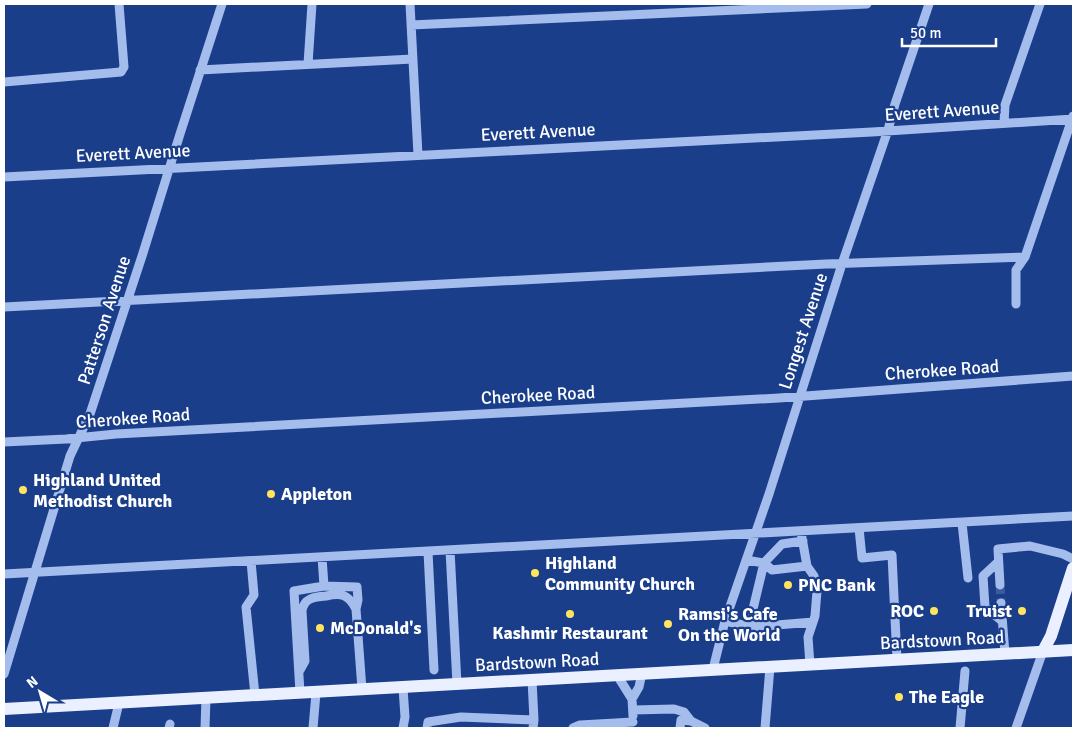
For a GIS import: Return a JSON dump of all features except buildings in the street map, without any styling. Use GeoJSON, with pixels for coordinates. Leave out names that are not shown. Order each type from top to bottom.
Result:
{"type":"FeatureCollection","features":[{"type":"Feature","properties":{"kind":"main road"},"geometry":{"type":"LineString","coordinates":[[1043,652],[1051,636],[1073,568]]}},
{"type":"Feature","properties":{"kind":"main road","name":"Bardstown Road"},"geometry":{"type":"LineString","coordinates":[[4,709],[1073,650]]}},
{"type":"Feature","properties":{"kind":"street"},"geometry":{"type":"LineString","coordinates":[[4,82],[121,72],[124,68],[119,4]]}},
{"type":"Feature","properties":{"kind":"street","name":"Patterson Avenue"},"geometry":{"type":"LineString","coordinates":[[4,674],[70,456],[90,414],[222,4]]}},
{"type":"Feature","properties":{"kind":"street"},"geometry":{"type":"LineString","coordinates":[[308,64],[312,4]]}},
{"type":"Feature","properties":{"kind":"street"},"geometry":{"type":"LineString","coordinates":[[410,4],[418,154]]}},
{"type":"Feature","properties":{"kind":"street"},"geometry":{"type":"LineString","coordinates":[[411,25],[867,4]]}},
{"type":"Feature","properties":{"kind":"street","name":"Longest Avenue"},"geometry":{"type":"LineString","coordinates":[[714,669],[725,621],[769,494],[842,264],[929,4]]}},
{"type":"Feature","properties":{"kind":"street"},"geometry":{"type":"LineString","coordinates":[[1004,123],[1005,105],[1040,4]]}},
{"type":"Feature","properties":{"kind":"street"},"geometry":{"type":"LineString","coordinates":[[200,70],[413,59]]}},
{"type":"Feature","properties":{"kind":"street"},"geometry":{"type":"LineString","coordinates":[[1016,304],[1016,270],[1025,257],[1073,118]]}},
{"type":"Feature","properties":{"kind":"street","name":"Everett Avenue"},"geometry":{"type":"LineString","coordinates":[[4,177],[888,130],[1073,118]]}},
{"type":"Feature","properties":{"kind":"street"},"geometry":{"type":"LineString","coordinates":[[4,307],[842,264],[1025,257]]}},
{"type":"Feature","properties":{"kind":"street","name":"Cherokee Road"},"geometry":{"type":"LineString","coordinates":[[4,442],[66,439],[80,436],[799,397],[1073,376]]}},
{"type":"Feature","properties":{"kind":"street"},"geometry":{"type":"LineString","coordinates":[[4,574],[754,535],[802,536],[859,528],[1073,516]]}},
{"type":"Feature","properties":{"kind":"street"},"geometry":{"type":"LineString","coordinates":[[962,523],[968,578]]}},
{"type":"Feature","properties":{"kind":"street"},"geometry":{"type":"LineString","coordinates":[[859,528],[862,558],[892,555],[896,660]]}},
{"type":"Feature","properties":{"kind":"street"},"geometry":{"type":"LineString","coordinates":[[752,627],[753,609],[764,564],[782,544],[802,536]]}},
{"type":"Feature","properties":{"kind":"street"},"geometry":{"type":"LineString","coordinates":[[802,536],[807,566],[814,576],[817,591],[813,622],[808,637],[810,665]]}},
{"type":"Feature","properties":{"kind":"street"},"geometry":{"type":"LineString","coordinates":[[1000,585],[998,549],[1030,546],[1063,554],[1073,559]]}},
{"type":"Feature","properties":{"kind":"street"},"geometry":{"type":"LineString","coordinates":[[450,550],[457,684]]}},
{"type":"Feature","properties":{"kind":"street"},"geometry":{"type":"LineString","coordinates":[[428,552],[434,670]]}},
{"type":"Feature","properties":{"kind":"street"},"geometry":{"type":"LineString","coordinates":[[322,557],[324,586]]}},
{"type":"Feature","properties":{"kind":"street"},"geometry":{"type":"LineString","coordinates":[[746,560],[764,564],[772,570],[807,566]]}},
{"type":"Feature","properties":{"kind":"street"},"geometry":{"type":"LineString","coordinates":[[251,561],[254,595],[246,608],[254,695]]}},
{"type":"Feature","properties":{"kind":"street"},"geometry":{"type":"LineString","coordinates":[[998,562],[983,576],[985,607],[1002,621]]}},
{"type":"Feature","properties":{"kind":"street"},"geometry":{"type":"LineString","coordinates":[[300,693],[294,591],[324,586],[357,587],[358,600],[356,609],[362,689]]}},
{"type":"Feature","properties":{"kind":"street"},"geometry":{"type":"LineString","coordinates":[[299,672],[305,661],[302,611],[307,600],[312,597],[342,595],[352,602],[356,609]]}},
{"type":"Feature","properties":{"kind":"street"},"geometry":{"type":"LineString","coordinates":[[1001,603],[1005,654]]}},
{"type":"Feature","properties":{"kind":"street"},"geometry":{"type":"LineString","coordinates":[[725,621],[752,627],[813,622]]}},
{"type":"Feature","properties":{"kind":"street"},"geometry":{"type":"LineString","coordinates":[[1016,728],[1043,652]]}},
{"type":"Feature","properties":{"kind":"street"},"geometry":{"type":"LineString","coordinates":[[765,728],[770,666]]}},
{"type":"Feature","properties":{"kind":"street"},"geometry":{"type":"LineString","coordinates":[[960,728],[965,671]]}},
{"type":"Feature","properties":{"kind":"street"},"geometry":{"type":"LineString","coordinates":[[632,699],[640,687],[642,673]]}},
{"type":"Feature","properties":{"kind":"street"},"geometry":{"type":"LineString","coordinates":[[573,728],[580,725],[634,725],[632,699],[617,675]]}},
{"type":"Feature","properties":{"kind":"street"},"geometry":{"type":"LineString","coordinates":[[428,728],[428,722],[461,717],[482,718],[494,724],[534,724],[532,680]]}},
{"type":"Feature","properties":{"kind":"street"},"geometry":{"type":"LineString","coordinates":[[403,688],[405,717],[403,728]]}},
{"type":"Feature","properties":{"kind":"street"},"geometry":{"type":"LineString","coordinates":[[313,728],[316,693]]}},
{"type":"Feature","properties":{"kind":"street"},"geometry":{"type":"LineString","coordinates":[[205,728],[206,698]]}},
{"type":"Feature","properties":{"kind":"street"},"geometry":{"type":"LineString","coordinates":[[113,728],[120,702]]}},
{"type":"Feature","properties":{"kind":"street"},"geometry":{"type":"LineString","coordinates":[[633,710],[674,709],[684,712],[691,721]]}},
{"type":"Feature","properties":{"kind":"street"},"geometry":{"type":"LineString","coordinates":[[481,728],[482,718]]}},
{"type":"Feature","properties":{"kind":"street"},"geometry":{"type":"LineString","coordinates":[[680,728],[681,720],[691,721],[705,728]]}},
{"type":"Feature","properties":{"kind":"tunnel"},"geometry":{"type":"LineString","coordinates":[[1000,585],[1001,603]]}},
{"type":"Feature","properties":{"kind":"place","name":"Highland United Methodist Church"},"geometry":{"type":"Point","coordinates":[23,490]}},
{"type":"Feature","properties":{"kind":"place","name":"Appleton"},"geometry":{"type":"Point","coordinates":[271,494]}},
{"type":"Feature","properties":{"kind":"place","name":"Highland Community Church"},"geometry":{"type":"Point","coordinates":[535,573]}},
{"type":"Feature","properties":{"kind":"place","name":"PNC Bank"},"geometry":{"type":"Point","coordinates":[788,585]}},
{"type":"Feature","properties":{"kind":"place","name":"ROC"},"geometry":{"type":"Point","coordinates":[934,611]}},
{"type":"Feature","properties":{"kind":"place","name":"Truist"},"geometry":{"type":"Point","coordinates":[1022,611]}},
{"type":"Feature","properties":{"kind":"place","name":"Kashmir Restaurant"},"geometry":{"type":"Point","coordinates":[570,614]}},
{"type":"Feature","properties":{"kind":"place","name":"Ramsi's Cafe On the World"},"geometry":{"type":"Point","coordinates":[668,624]}},
{"type":"Feature","properties":{"kind":"place","name":"McDonald's"},"geometry":{"type":"Point","coordinates":[320,628]}},
{"type":"Feature","properties":{"kind":"place","name":"The Eagle"},"geometry":{"type":"Point","coordinates":[899,697]}}]}
